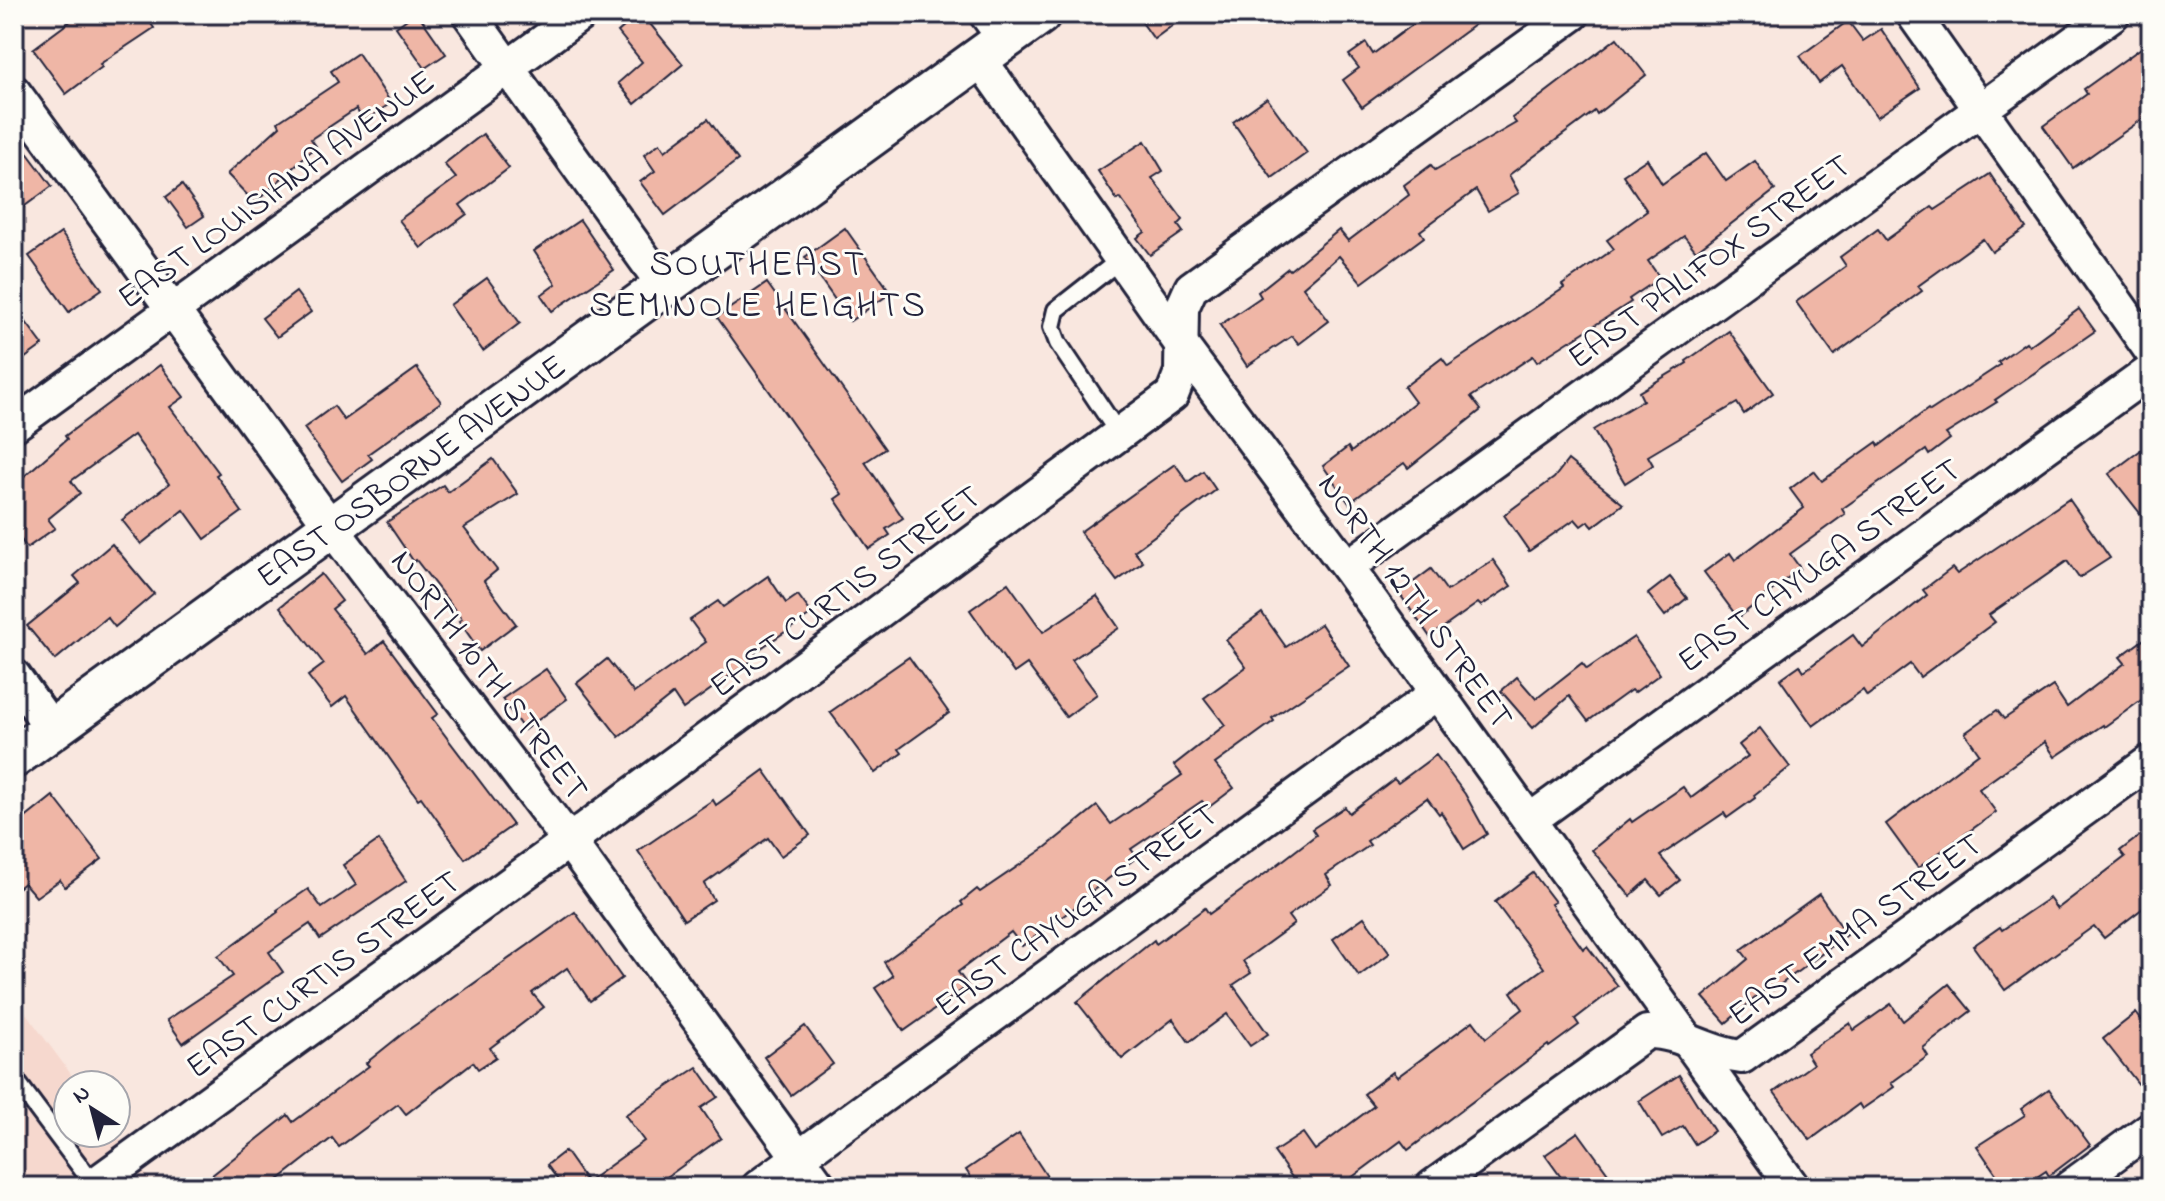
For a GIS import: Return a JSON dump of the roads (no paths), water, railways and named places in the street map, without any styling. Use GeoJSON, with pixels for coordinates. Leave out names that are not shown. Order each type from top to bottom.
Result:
{"type":"FeatureCollection","features":[{"type":"Feature","properties":{"kind":"street"},"geometry":{"type":"LineString","coordinates":[[469,14],[664,286]]}},
{"type":"Feature","properties":{"kind":"street","name":"EAST LOUISIANA AVENUE"},"geometry":{"type":"LineString","coordinates":[[14,425],[581,14]]}},
{"type":"Feature","properties":{"kind":"street","name":"EAST OSBORNE AVENUE"},"geometry":{"type":"LineString","coordinates":[[14,757],[664,286],[990,37],[1040,14]]}},
{"type":"Feature","properties":{"kind":"street","name":"EAST CURTIS STREET"},"geometry":{"type":"LineString","coordinates":[[93,1186],[569,841],[1172,395],[1181,372],[1182,308],[1191,288],[1573,14]]}},
{"type":"Feature","properties":{"kind":"street"},"geometry":{"type":"LineString","coordinates":[[1913,14],[2151,351]]}},
{"type":"Feature","properties":{"kind":"street","name":"EAST PALIFOX STREET"},"geometry":{"type":"LineString","coordinates":[[1347,567],[2113,14]]}},
{"type":"Feature","properties":{"kind":"street","name":"NORTH 12TH STREET"},"geometry":{"type":"LineString","coordinates":[[990,37],[1121,259],[1347,567],[1793,1187]]}},
{"type":"Feature","properties":{"kind":"street","name":"NORTH 10TH STREET"},"geometry":{"type":"LineString","coordinates":[[14,92],[331,527],[569,841],[820,1187]]}},
{"type":"Feature","properties":{"kind":"street","name":"EAST CAYUGA STREET"},"geometry":{"type":"LineString","coordinates":[[1530,820],[2151,371]]}},
{"type":"Feature","properties":{"kind":"street"},"geometry":{"type":"LineString","coordinates":[[14,676],[52,729]]}},
{"type":"Feature","properties":{"kind":"street","name":"EAST CAYUGA STREET"},"geometry":{"type":"LineString","coordinates":[[758,1187],[1437,693]]}},
{"type":"Feature","properties":{"kind":"street","name":"EAST EMMA STREET"},"geometry":{"type":"LineString","coordinates":[[1432,1187],[1647,1032],[1659,1032],[1724,1056],[1742,1057],[2151,761]]}},
{"type":"Feature","properties":{"kind":"street"},"geometry":{"type":"LineString","coordinates":[[2070,1187],[2151,1128]]}},
{"type":"Feature","properties":{"kind":"lane"},"geometry":{"type":"LineString","coordinates":[[1119,434],[1058,343],[1052,327],[1056,310],[1121,259]]}},
{"type":"Feature","properties":{"kind":"lane"},"geometry":{"type":"LineString","coordinates":[[14,1078],[93,1186]]}},
{"type":"Feature","properties":{"kind":"district","name":"SOUTHEAST SEMINOLE HEIGHTS"},"geometry":{"type":"Point","coordinates":[758,282]}}]}
